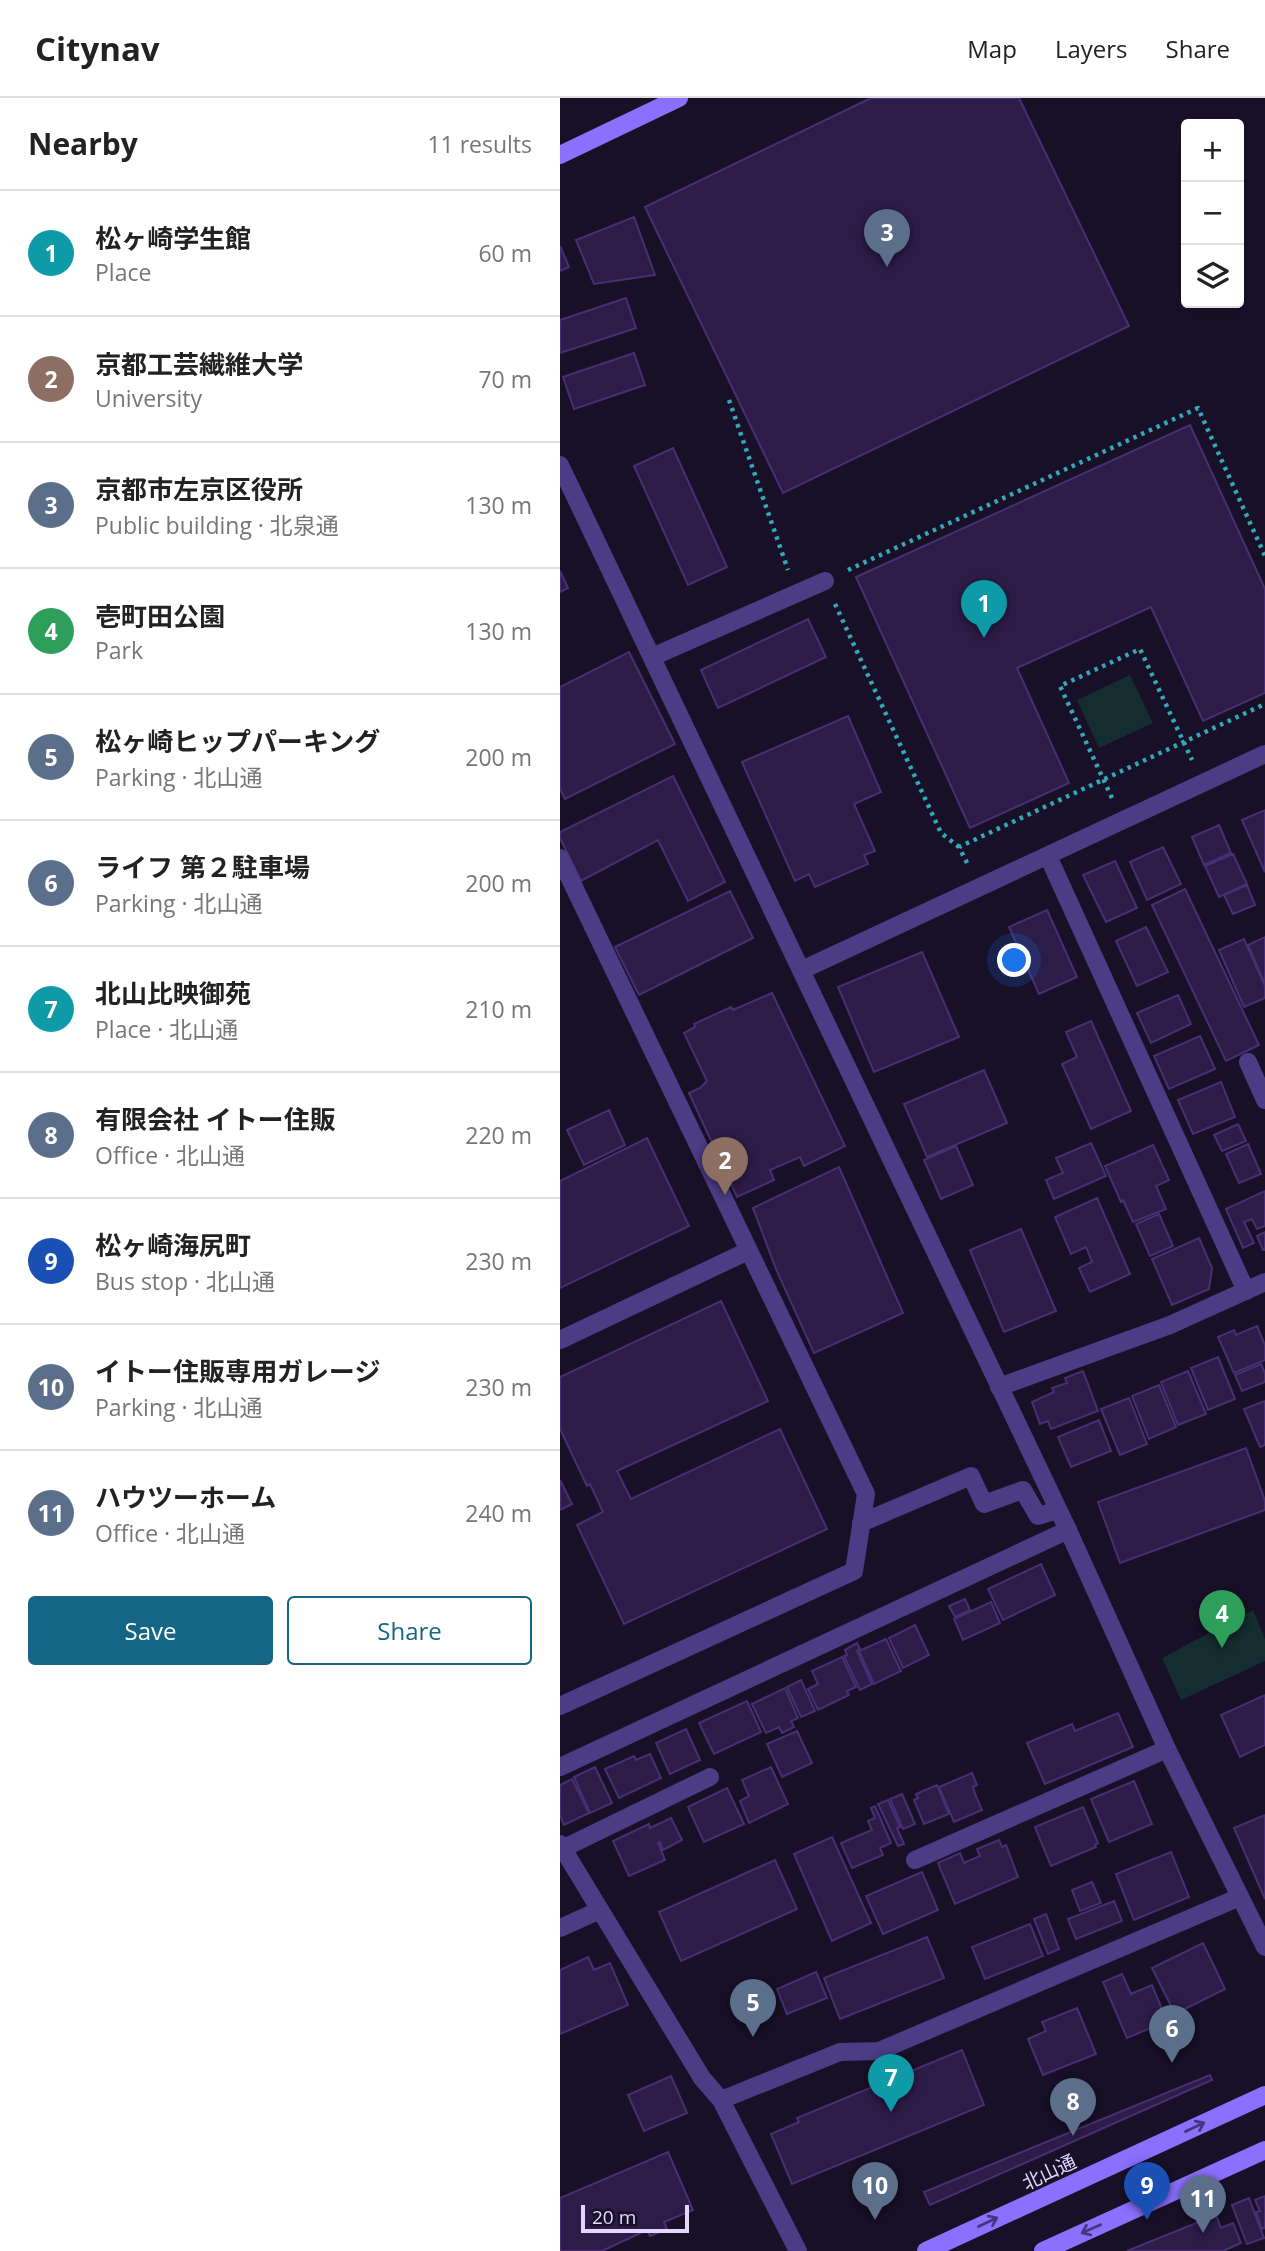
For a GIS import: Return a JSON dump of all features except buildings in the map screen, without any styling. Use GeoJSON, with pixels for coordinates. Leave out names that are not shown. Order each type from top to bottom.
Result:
{"type":"FeatureCollection","features":[{"type":"Feature","properties":{"kind":"street"},"geometry":{"type":"LineString","coordinates":[[560,155],[678,98]]}},
{"type":"Feature","properties":{"kind":"street"},"geometry":{"type":"LineString","coordinates":[[560,465],[1068,1530],[1167,1749],[1265,1947]]}},
{"type":"Feature","properties":{"kind":"street"},"geometry":{"type":"LineString","coordinates":[[652,657],[825,581]]}},
{"type":"Feature","properties":{"kind":"street"},"geometry":{"type":"LineString","coordinates":[[802,970],[1265,754]]}},
{"type":"Feature","properties":{"kind":"street"},"geometry":{"type":"LineString","coordinates":[[1048,856],[1246,1291]]}},
{"type":"Feature","properties":{"kind":"street"},"geometry":{"type":"LineString","coordinates":[[560,858],[866,1494],[854,1571],[560,1706]]}},
{"type":"Feature","properties":{"kind":"street"},"geometry":{"type":"LineString","coordinates":[[1248,1062],[1265,1100]]}},
{"type":"Feature","properties":{"kind":"street"},"geometry":{"type":"LineString","coordinates":[[560,1340],[748,1251]]}},
{"type":"Feature","properties":{"kind":"street"},"geometry":{"type":"LineString","coordinates":[[999,1387],[1170,1325],[1264,1284]]}},
{"type":"Feature","properties":{"kind":"street"},"geometry":{"type":"LineString","coordinates":[[861,1523],[971,1476],[984,1504],[1023,1490],[1038,1516],[1058,1510]]}},
{"type":"Feature","properties":{"kind":"street"},"geometry":{"type":"LineString","coordinates":[[560,1767],[1068,1530]]}},
{"type":"Feature","properties":{"kind":"street"},"geometry":{"type":"LineString","coordinates":[[915,1860],[1167,1749]]}},
{"type":"Feature","properties":{"kind":"street"},"geometry":{"type":"LineString","coordinates":[[710,1777],[561,1847],[702,2078],[721,2100],[799,2251]]}},
{"type":"Feature","properties":{"kind":"street"},"geometry":{"type":"LineString","coordinates":[[721,2100],[840,2052],[879,2051],[1240,1897]]}},
{"type":"Feature","properties":{"kind":"street"},"geometry":{"type":"LineString","coordinates":[[560,1928],[600,1910]]}},
{"type":"Feature","properties":{"kind":"street","name":"北山通"},"geometry":{"type":"LineString","coordinates":[[926,2251],[1265,2095]]}},
{"type":"Feature","properties":{"kind":"street"},"geometry":{"type":"LineString","coordinates":[[1043,2251],[1265,2150]]}},
{"type":"Feature","properties":{"kind":"path"},"geometry":{"type":"LineString","coordinates":[[729,400],[796,594]]}},
{"type":"Feature","properties":{"kind":"path"},"geometry":{"type":"LineString","coordinates":[[978,888],[959,847],[941,832],[825,581],[1198,408],[1265,556]]}},
{"type":"Feature","properties":{"kind":"path"},"geometry":{"type":"LineString","coordinates":[[1123,821],[1060,686],[1140,649],[1203,783]]}},
{"type":"Feature","properties":{"kind":"path"},"geometry":{"type":"LineString","coordinates":[[959,847],[1265,704]]}},
{"type":"Feature","properties":{"kind":"green space"},"geometry":{"type":"Polygon","coordinates":[[[1130,675],[1153,723],[1099,748],[1077,700],[1130,675]]]}},
{"type":"Feature","properties":{"kind":"green space"},"geometry":{"type":"Polygon","coordinates":[[[1253,1610],[1265,1639],[1265,1661],[1181,1700],[1162,1658],[1253,1610]]]}},
{"type":"Feature","properties":{"kind":"place","name":"京都市左京区役所"},"geometry":{"type":"Point","coordinates":[887,267]}},
{"type":"Feature","properties":{"kind":"place","name":"松ヶ崎学生館"},"geometry":{"type":"Point","coordinates":[984,638]}},
{"type":"Feature","properties":{"kind":"place","name":"京都工芸繊維大学"},"geometry":{"type":"Point","coordinates":[725,1195]}},
{"type":"Feature","properties":{"kind":"place","name":"壱町田公園"},"geometry":{"type":"Point","coordinates":[1222,1648]}},
{"type":"Feature","properties":{"kind":"place","name":"松ヶ崎ヒップパーキング"},"geometry":{"type":"Point","coordinates":[753,2037]}},
{"type":"Feature","properties":{"kind":"place","name":"ライフ 第２駐車場"},"geometry":{"type":"Point","coordinates":[1172,2063]}},
{"type":"Feature","properties":{"kind":"place","name":"北山比映御苑"},"geometry":{"type":"Point","coordinates":[891,2112]}},
{"type":"Feature","properties":{"kind":"place","name":"有限会社 イトー住販"},"geometry":{"type":"Point","coordinates":[1073,2136]}},
{"type":"Feature","properties":{"kind":"place","name":"イトー住販専用ガレージ"},"geometry":{"type":"Point","coordinates":[875,2220]}},
{"type":"Feature","properties":{"kind":"place","name":"松ヶ崎海尻町"},"geometry":{"type":"Point","coordinates":[1147,2220]}},
{"type":"Feature","properties":{"kind":"place","name":"ハウツーホーム"},"geometry":{"type":"Point","coordinates":[1203,2233]}}]}
